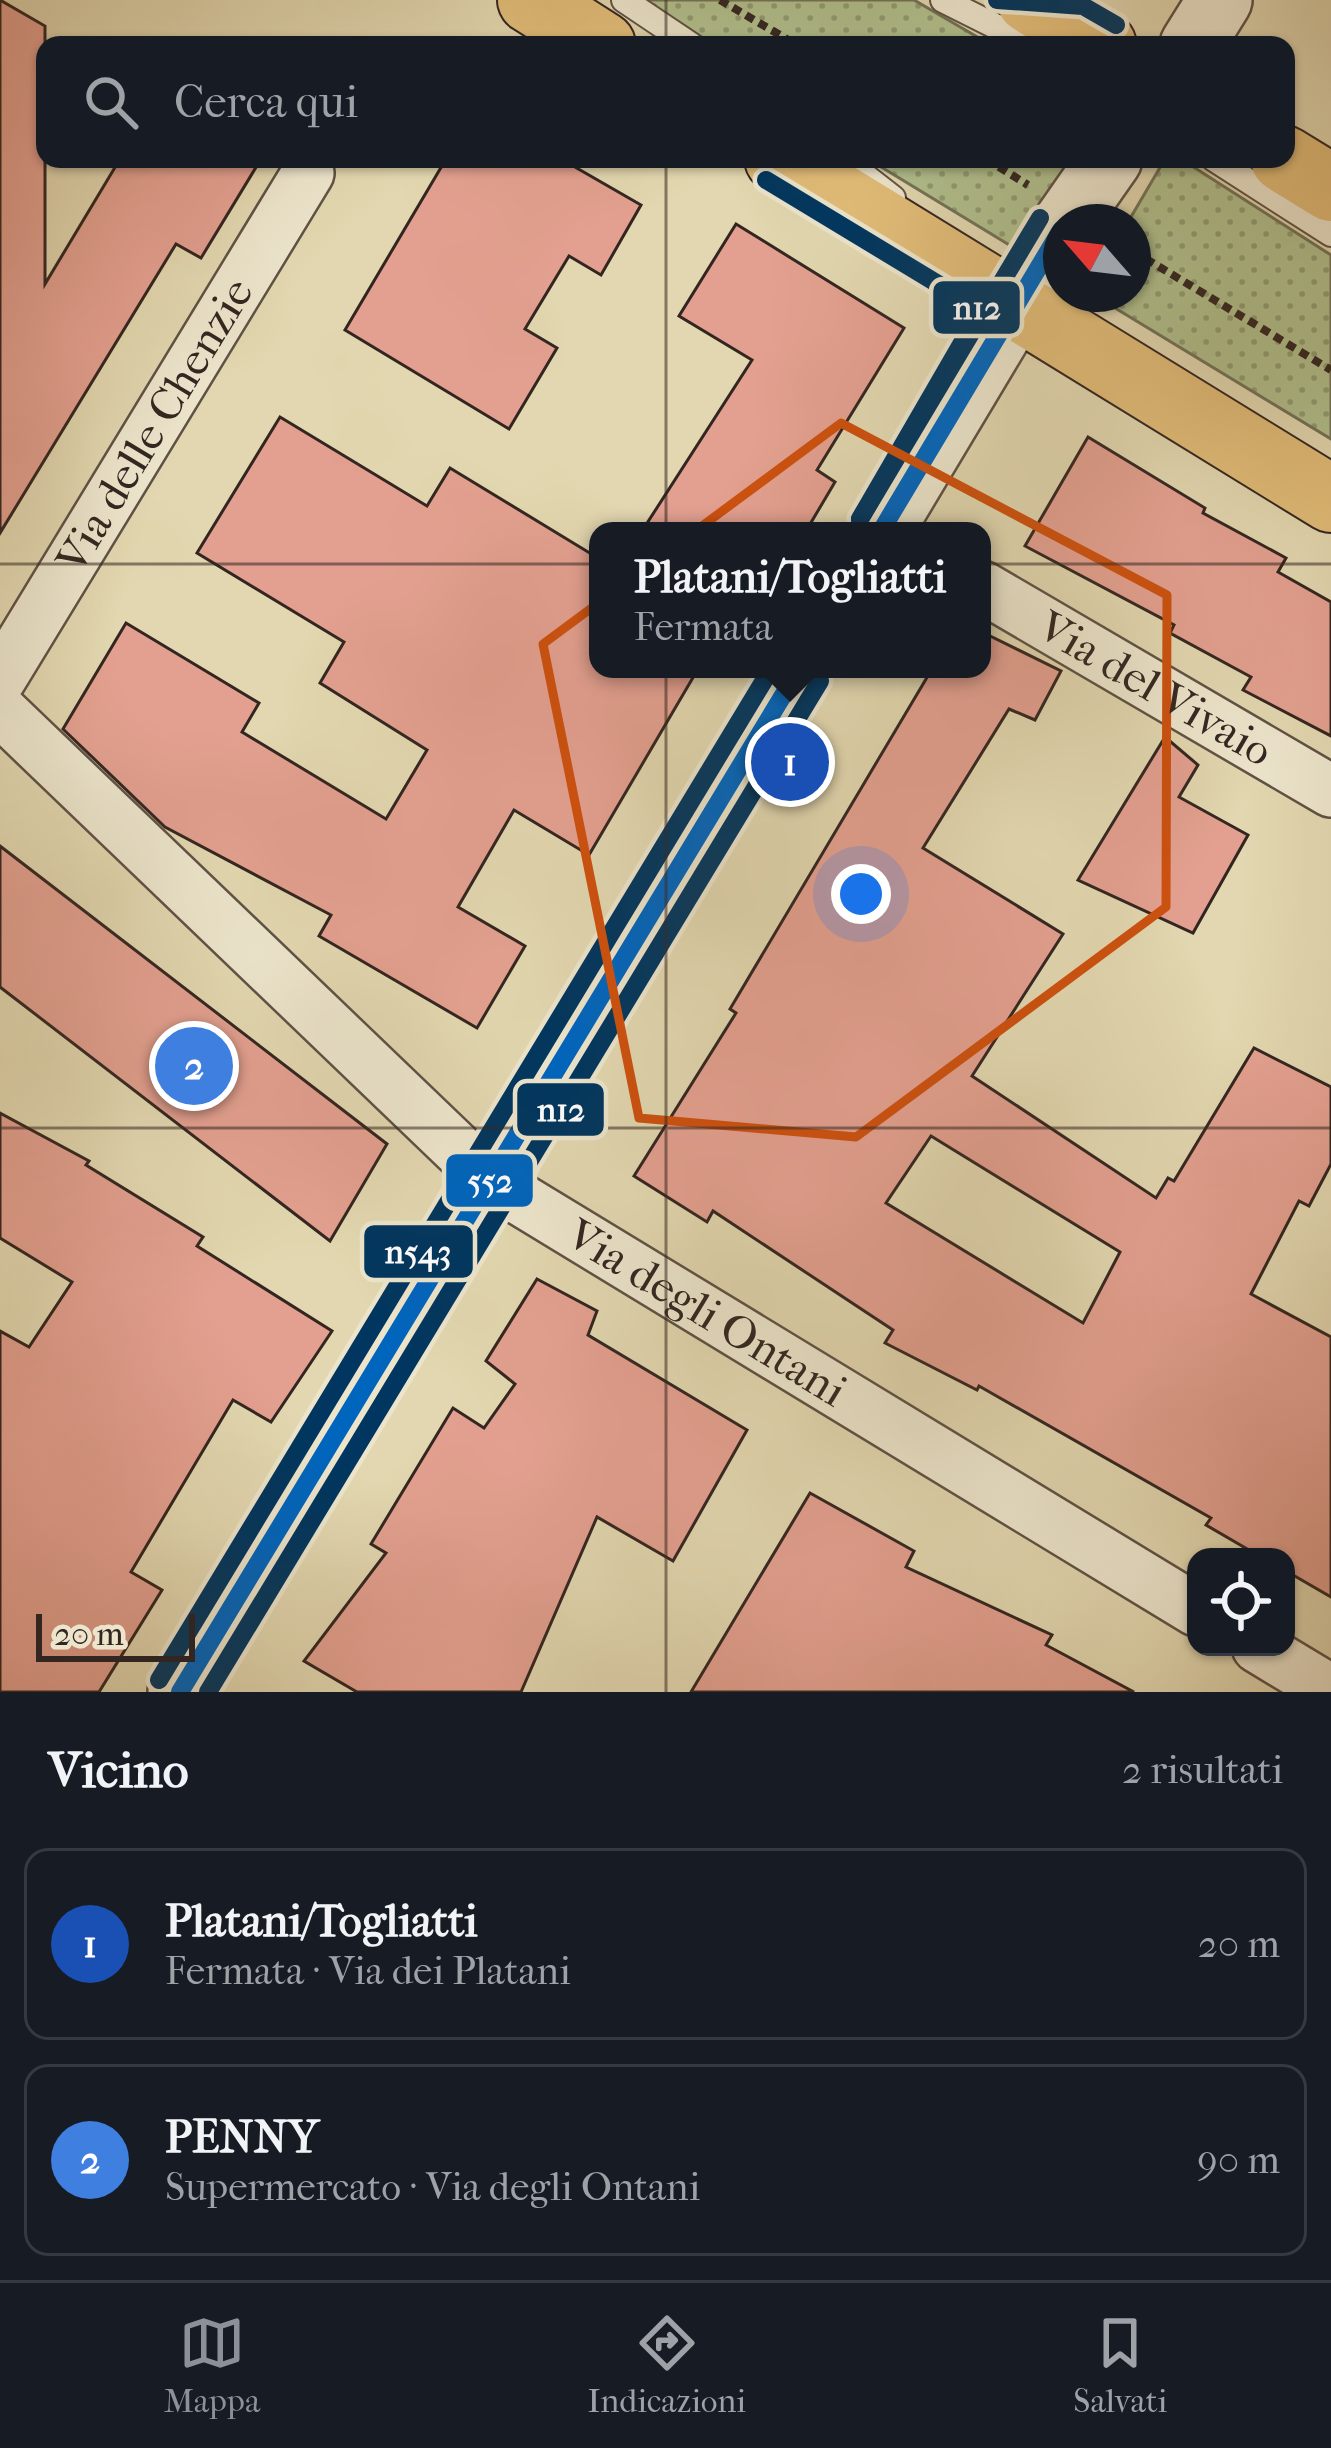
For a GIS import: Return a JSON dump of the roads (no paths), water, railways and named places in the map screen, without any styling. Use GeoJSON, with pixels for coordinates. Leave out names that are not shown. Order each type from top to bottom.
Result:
{"type":"FeatureCollection","features":[{"type":"Feature","properties":{"kind":"main road"},"geometry":{"type":"LineString","coordinates":[[531,0],[588,36]]}},
{"type":"Feature","properties":{"kind":"main road"},"geometry":{"type":"LineString","coordinates":[[1295,166],[1331,188]]}},
{"type":"Feature","properties":{"kind":"main road"},"geometry":{"type":"LineString","coordinates":[[793,168],[1331,499]]}},
{"type":"Feature","properties":{"kind":"street"},"geometry":{"type":"LineString","coordinates":[[1198,36],[1220,0]]}},
{"type":"Feature","properties":{"kind":"street"},"geometry":{"type":"LineString","coordinates":[[1066,204],[1101,168]]}},
{"type":"Feature","properties":{"kind":"street","name":"Via delle Chenzie"},"geometry":{"type":"LineString","coordinates":[[0,679],[308,173]]}},
{"type":"Feature","properties":{"kind":"street"},"geometry":{"type":"LineString","coordinates":[[887,522],[991,288],[1043,229]]}},
{"type":"Feature","properties":{"kind":"street","name":"Via del Vivaio"},"geometry":{"type":"LineString","coordinates":[[991,592],[1331,791]]}},
{"type":"Feature","properties":{"kind":"street"},"geometry":{"type":"LineString","coordinates":[[180,1692],[794,678]]}},
{"type":"Feature","properties":{"kind":"street","name":"Via degli Ontani"},"geometry":{"type":"LineString","coordinates":[[0,710],[492,1182],[1187,1605]]}},
{"type":"Feature","properties":{"kind":"street"},"geometry":{"type":"LineString","coordinates":[[1273,1656],[1331,1691]]}},
{"type":"Feature","properties":{"kind":"lane"},"geometry":{"type":"LineString","coordinates":[[624,0],[678,36]]}},
{"type":"Feature","properties":{"kind":"lane"},"geometry":{"type":"LineString","coordinates":[[943,0],[997,28],[1070,25]]}},
{"type":"Feature","properties":{"kind":"lane"},"geometry":{"type":"LineString","coordinates":[[857,168],[991,288]]}},
{"type":"Feature","properties":{"kind":"lane"},"geometry":{"type":"LineString","coordinates":[[1228,168],[1331,234]]}},
{"type":"Feature","properties":{"kind":"place","name":"Platani/Togliatti"},"geometry":{"type":"Point","coordinates":[790,762]}},
{"type":"Feature","properties":{"kind":"place","name":"PENNY"},"geometry":{"type":"Point","coordinates":[194,1066]}}]}
